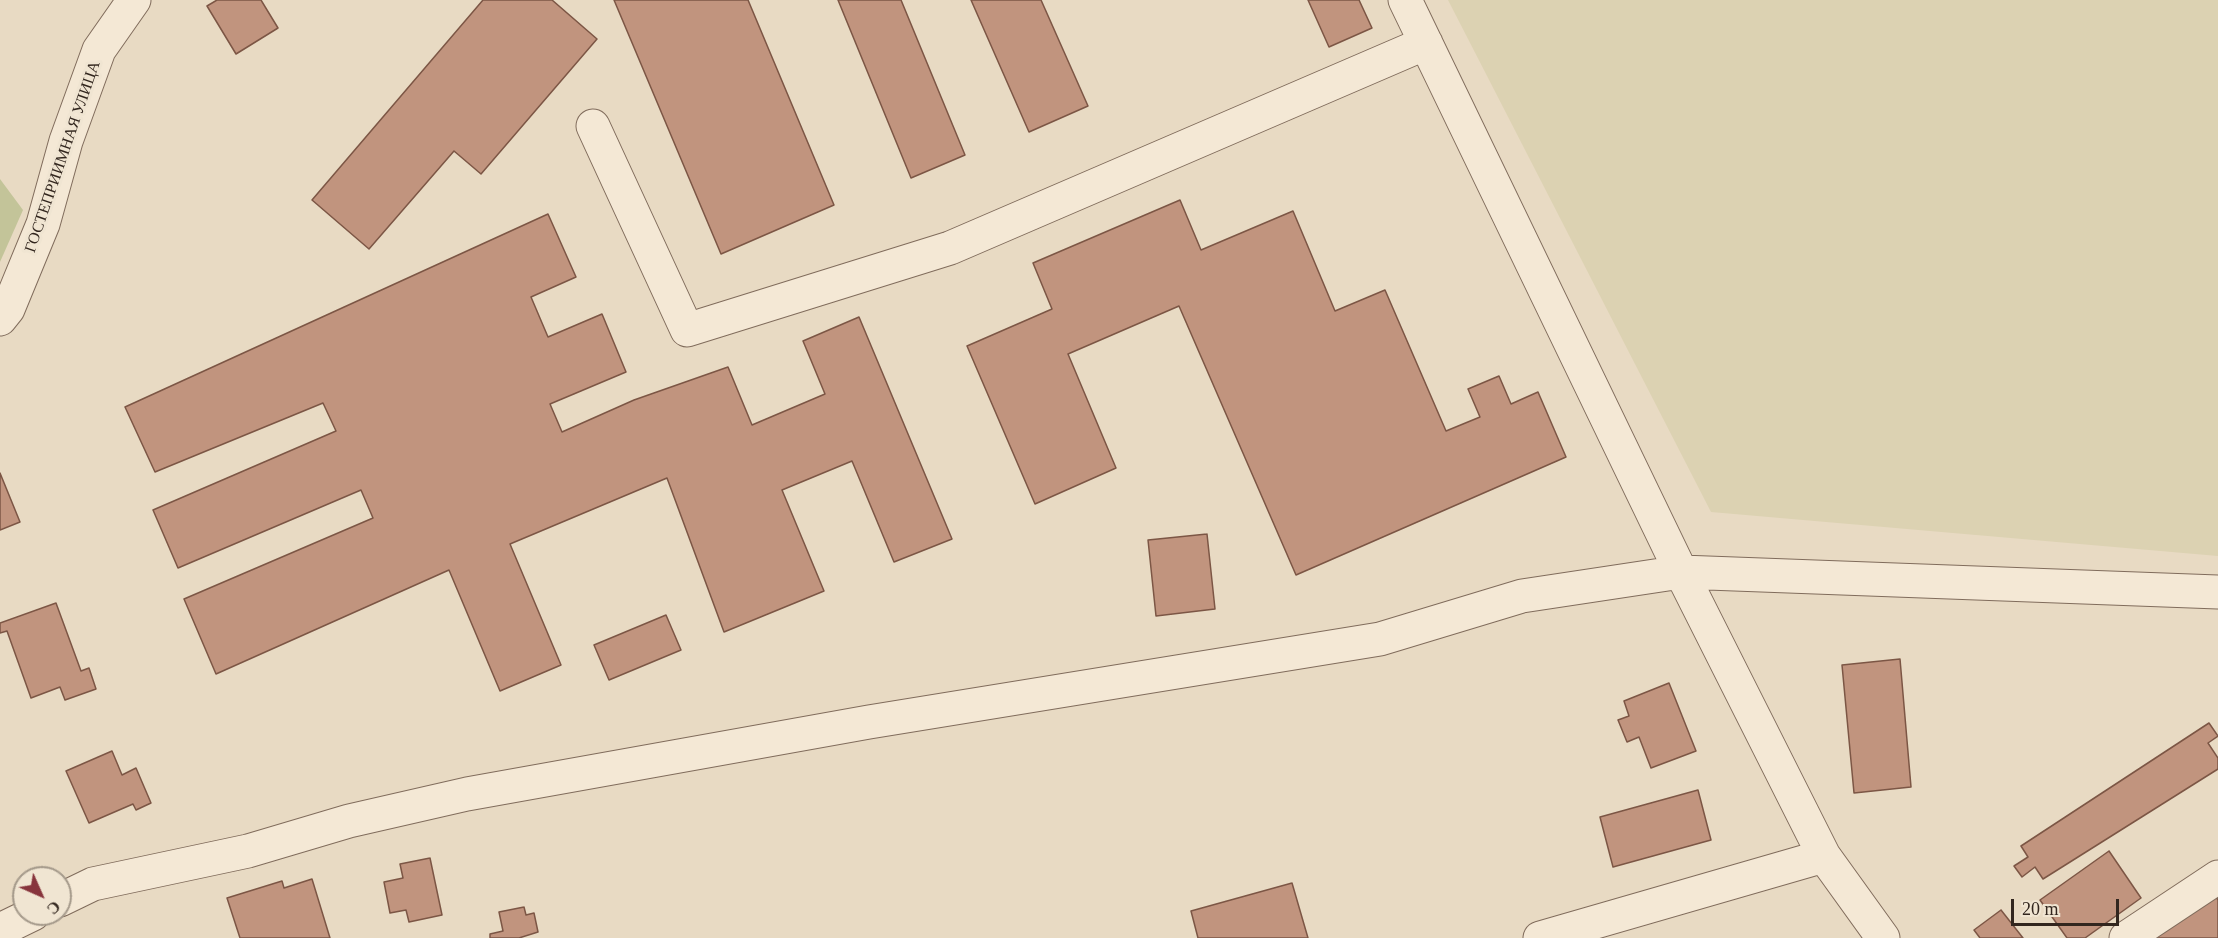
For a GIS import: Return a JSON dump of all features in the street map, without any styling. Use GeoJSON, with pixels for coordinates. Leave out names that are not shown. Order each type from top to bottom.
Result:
{"type":"FeatureCollection","features":[{"type":"Feature","properties":{"kind":"street","name":"ГОСТЕПРИИМНАЯ УЛИЦА"},"geometry":{"type":"LineString","coordinates":[[0,319],[8,309],[43,224],[66,141],[99,50],[134,0]]}},
{"type":"Feature","properties":{"kind":"street"},"geometry":{"type":"LineString","coordinates":[[1405,0],[1681,572],[1824,856],[1883,938]]}},
{"type":"Feature","properties":{"kind":"street"},"geometry":{"type":"LineString","coordinates":[[594,126],[687,330],[950,248],[1426,43]]}},
{"type":"Feature","properties":{"kind":"street"},"geometry":{"type":"LineString","coordinates":[[72,894],[93,884],[248,851],[350,821],[467,794],[869,722],[1380,639],[1522,596],[1681,572],[2218,592]]}},
{"type":"Feature","properties":{"kind":"street"},"geometry":{"type":"LineString","coordinates":[[1540,938],[1824,856]]}},
{"type":"Feature","properties":{"kind":"street"},"geometry":{"type":"LineString","coordinates":[[2126,938],[2218,877]]}},
{"type":"Feature","properties":{"kind":"shaded area"},"geometry":{"type":"Polygon","coordinates":[[[1448,0],[2218,0],[2218,556],[1711,512],[1448,0]]]}},
{"type":"Feature","properties":{"kind":"green space"},"geometry":{"type":"Polygon","coordinates":[[[0,179],[23,210],[0,262],[0,179]]]}},
{"type":"Feature","properties":{"kind":"building"},"geometry":{"type":"Polygon","coordinates":[[[217,0],[261,0],[278,28],[236,54],[207,6],[217,0]]]}},
{"type":"Feature","properties":{"kind":"building"},"geometry":{"type":"Polygon","coordinates":[[[483,0],[552,0],[597,39],[481,174],[454,151],[369,249],[312,200],[483,0]]]}},
{"type":"Feature","properties":{"kind":"building"},"geometry":{"type":"Polygon","coordinates":[[[614,0],[748,0],[834,205],[721,254],[614,0]]]}},
{"type":"Feature","properties":{"kind":"building"},"geometry":{"type":"Polygon","coordinates":[[[838,0],[901,0],[965,155],[911,178],[838,0]]]}},
{"type":"Feature","properties":{"kind":"building"},"geometry":{"type":"Polygon","coordinates":[[[971,0],[1041,0],[1088,106],[1029,132],[971,0]]]}},
{"type":"Feature","properties":{"kind":"building"},"geometry":{"type":"Polygon","coordinates":[[[1308,0],[1359,0],[1372,28],[1329,47],[1308,0]]]}},
{"type":"Feature","properties":{"kind":"building"},"geometry":{"type":"Polygon","coordinates":[[[1180,200],[1201,250],[1293,211],[1335,311],[1385,290],[1446,431],[1480,417],[1468,389],[1499,376],[1511,404],[1538,392],[1566,457],[1296,575],[1179,306],[1068,354],[1116,468],[1035,504],[967,346],[1052,309],[1033,263],[1180,200]]]}},
{"type":"Feature","properties":{"kind":"building"},"geometry":{"type":"Polygon","coordinates":[[[548,214],[576,277],[531,297],[548,337],[602,314],[626,372],[550,404],[562,432],[634,400],[728,367],[752,425],[825,394],[803,341],[859,317],[952,539],[894,562],[852,461],[782,490],[824,591],[724,632],[667,478],[510,544],[561,665],[500,691],[449,570],[216,674],[184,599],[373,518],[361,490],[178,568],[153,510],[336,431],[323,403],[155,472],[125,407],[548,214]]]}},
{"type":"Feature","properties":{"kind":"building"},"geometry":{"type":"Polygon","coordinates":[[[0,473],[20,522],[0,530],[0,473]]]}},
{"type":"Feature","properties":{"kind":"building"},"geometry":{"type":"Polygon","coordinates":[[[1207,534],[1215,609],[1156,616],[1148,540],[1207,534]]]}},
{"type":"Feature","properties":{"kind":"building"},"geometry":{"type":"Polygon","coordinates":[[[56,603],[81,671],[89,668],[96,689],[65,700],[60,687],[31,698],[7,631],[0,633],[0,623],[56,603]]]}},
{"type":"Feature","properties":{"kind":"building"},"geometry":{"type":"Polygon","coordinates":[[[666,615],[681,650],[609,680],[594,645],[666,615]]]}},
{"type":"Feature","properties":{"kind":"building"},"geometry":{"type":"Polygon","coordinates":[[[1900,659],[1911,787],[1854,793],[1842,665],[1900,659]]]}},
{"type":"Feature","properties":{"kind":"building"},"geometry":{"type":"Polygon","coordinates":[[[1669,683],[1696,751],[1651,768],[1639,737],[1627,742],[1618,720],[1629,716],[1624,701],[1669,683]]]}},
{"type":"Feature","properties":{"kind":"building"},"geometry":{"type":"Polygon","coordinates":[[[2209,723],[2218,736],[2208,743],[2218,758],[2218,769],[2043,879],[2035,867],[2022,877],[2014,866],[2028,857],[2021,846],[2209,723]]]}},
{"type":"Feature","properties":{"kind":"building"},"geometry":{"type":"Polygon","coordinates":[[[112,751],[122,775],[136,768],[151,803],[136,810],[133,804],[89,823],[66,771],[112,751]]]}},
{"type":"Feature","properties":{"kind":"building"},"geometry":{"type":"Polygon","coordinates":[[[1698,790],[1711,840],[1613,867],[1600,817],[1698,790]]]}},
{"type":"Feature","properties":{"kind":"building"},"geometry":{"type":"Polygon","coordinates":[[[2109,851],[2141,898],[2085,938],[2067,938],[2040,900],[2109,851]]]}},
{"type":"Feature","properties":{"kind":"building"},"geometry":{"type":"Polygon","coordinates":[[[430,858],[442,915],[409,922],[406,910],[390,913],[384,882],[403,878],[400,864],[430,858]]]}},
{"type":"Feature","properties":{"kind":"building"},"geometry":{"type":"Polygon","coordinates":[[[312,879],[330,938],[240,938],[227,898],[282,881],[284,888],[312,879]]]}},
{"type":"Feature","properties":{"kind":"building"},"geometry":{"type":"Polygon","coordinates":[[[1292,883],[1308,938],[1198,938],[1191,911],[1292,883]]]}},
{"type":"Feature","properties":{"kind":"building"},"geometry":{"type":"Polygon","coordinates":[[[2215,895],[2218,900],[2218,938],[2147,938],[2215,895]]]}},
{"type":"Feature","properties":{"kind":"building"},"geometry":{"type":"Polygon","coordinates":[[[524,907],[526,915],[534,913],[538,932],[519,938],[490,938],[490,934],[503,931],[499,912],[524,907]]]}},
{"type":"Feature","properties":{"kind":"building"},"geometry":{"type":"Polygon","coordinates":[[[2001,910],[2023,938],[1980,938],[1974,930],[2001,910]]]}}]}
